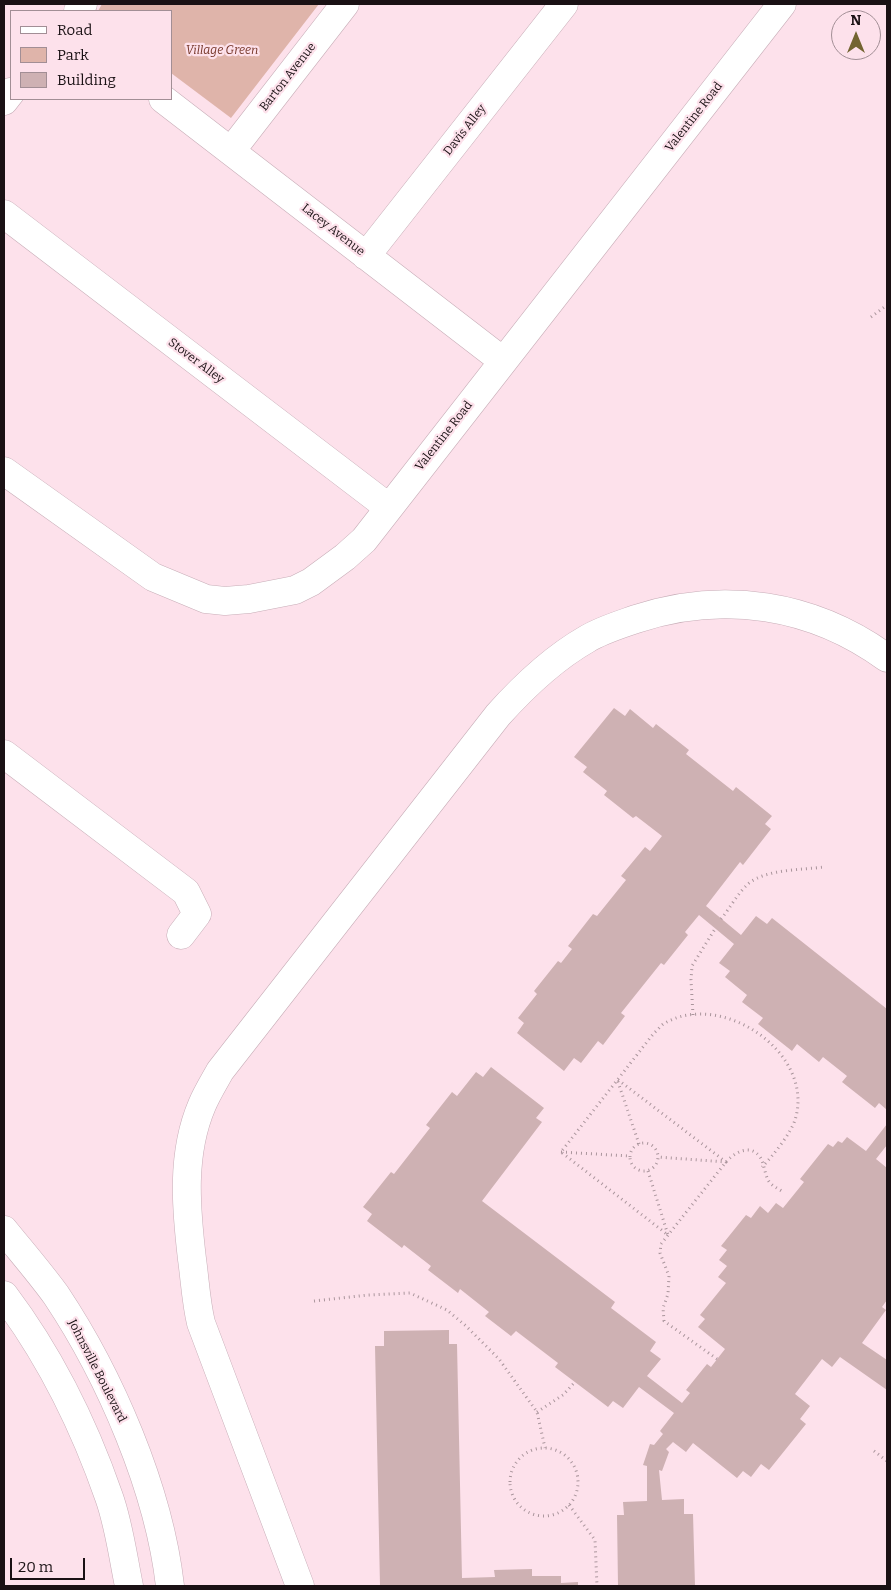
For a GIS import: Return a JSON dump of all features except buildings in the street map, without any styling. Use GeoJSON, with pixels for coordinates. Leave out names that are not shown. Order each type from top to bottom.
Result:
{"type":"FeatureCollection","features":[{"type":"Feature","properties":{"kind":"street","name":"Barton Avenue"},"geometry":{"type":"LineString","coordinates":[[232,151],[345,4]]}},
{"type":"Feature","properties":{"kind":"street","name":"Davis Alley"},"geometry":{"type":"LineString","coordinates":[[366,256],[564,4]]}},
{"type":"Feature","properties":{"kind":"street","name":"Valentine Road"},"geometry":{"type":"LineString","coordinates":[[5,475],[153,577],[206,599],[225,601],[249,599],[294,590],[311,582],[346,557],[364,540],[503,361],[768,8]]}},
{"type":"Feature","properties":{"kind":"street","name":"Lacey Avenue"},"geometry":{"type":"LineString","coordinates":[[164,100],[503,361]]}},
{"type":"Feature","properties":{"kind":"street","name":"Stover Alley"},"geometry":{"type":"LineString","coordinates":[[4,214],[388,508]]}},
{"type":"Feature","properties":{"kind":"street"},"geometry":{"type":"LineString","coordinates":[[300,1586],[204,1332],[195,1300],[186,1188],[188,1169],[191,1143],[202,1106],[220,1071],[498,715],[522,688],[541,671],[587,639],[615,626],[651,614],[686,607],[726,603],[784,610],[814,619],[839,628],[864,641],[887,658]]}},
{"type":"Feature","properties":{"kind":"street"},"geometry":{"type":"LineString","coordinates":[[4,754],[186,892],[197,914],[181,935]]}},
{"type":"Feature","properties":{"kind":"street","name":"Johnsville Boulevard"},"geometry":{"type":"LineString","coordinates":[[4,1230],[55,1294],[79,1332],[120,1411],[150,1495],[162,1539],[170,1586]]}},
{"type":"Feature","properties":{"kind":"street"},"geometry":{"type":"LineString","coordinates":[[4,1295],[30,1329],[56,1374],[85,1437],[109,1498],[129,1586]]}},
{"type":"Feature","properties":{"kind":"path"},"geometry":{"type":"LineString","coordinates":[[871,318],[887,305]]}},
{"type":"Feature","properties":{"kind":"path"},"geometry":{"type":"LineString","coordinates":[[721,919],[748,884],[758,878],[772,873],[824,867]]}},
{"type":"Feature","properties":{"kind":"path"},"geometry":{"type":"LineString","coordinates":[[693,1015],[692,966],[715,929]]}},
{"type":"Feature","properties":{"kind":"path"},"geometry":{"type":"LineString","coordinates":[[561,1152],[617,1079],[664,1023],[693,1015],[725,1017],[761,1034],[784,1058],[796,1086],[797,1110],[795,1122],[770,1160],[762,1167]]}},
{"type":"Feature","properties":{"kind":"path"},"geometry":{"type":"LineString","coordinates":[[617,1079],[639,1144]]}},
{"type":"Feature","properties":{"kind":"path"},"geometry":{"type":"LineString","coordinates":[[617,1079],[726,1162]]}},
{"type":"Feature","properties":{"kind":"path"},"geometry":{"type":"LineString","coordinates":[[648,1143],[658,1153],[656,1166],[648,1171],[638,1171],[634,1168],[629,1156],[632,1150],[639,1144],[648,1143]]}},
{"type":"Feature","properties":{"kind":"path"},"geometry":{"type":"LineString","coordinates":[[717,1359],[664,1321],[662,1308],[668,1294],[669,1276],[660,1253],[661,1244],[726,1162],[738,1151],[746,1150],[761,1158],[762,1167],[771,1184],[783,1192]]}},
{"type":"Feature","properties":{"kind":"path"},"geometry":{"type":"LineString","coordinates":[[561,1152],[629,1156]]}},
{"type":"Feature","properties":{"kind":"path"},"geometry":{"type":"LineString","coordinates":[[561,1152],[668,1235]]}},
{"type":"Feature","properties":{"kind":"path"},"geometry":{"type":"LineString","coordinates":[[658,1157],[726,1162]]}},
{"type":"Feature","properties":{"kind":"path"},"geometry":{"type":"LineString","coordinates":[[648,1171],[668,1235]]}},
{"type":"Feature","properties":{"kind":"path"},"geometry":{"type":"LineString","coordinates":[[314,1301],[376,1294],[410,1294],[446,1310],[466,1326],[499,1359],[537,1412],[545,1448]]}},
{"type":"Feature","properties":{"kind":"path"},"geometry":{"type":"LineString","coordinates":[[537,1412],[563,1395],[575,1382]]}},
{"type":"Feature","properties":{"kind":"path"},"geometry":{"type":"LineString","coordinates":[[545,1448],[556,1450],[565,1455],[577,1473],[578,1484],[576,1494],[564,1510],[553,1515],[541,1516],[530,1513],[520,1507],[510,1486],[516,1464],[524,1455],[545,1448]]}},
{"type":"Feature","properties":{"kind":"path"},"geometry":{"type":"LineString","coordinates":[[874,1451],[887,1461]]}},
{"type":"Feature","properties":{"kind":"path"},"geometry":{"type":"LineString","coordinates":[[569,1505],[595,1540],[597,1586]]}},
{"type":"Feature","properties":{"kind":"green space","name":"Village Green"},"geometry":{"type":"Polygon","coordinates":[[[102,4],[319,4],[231,118],[172,74],[172,10],[99,10],[102,4]]]}}]}
